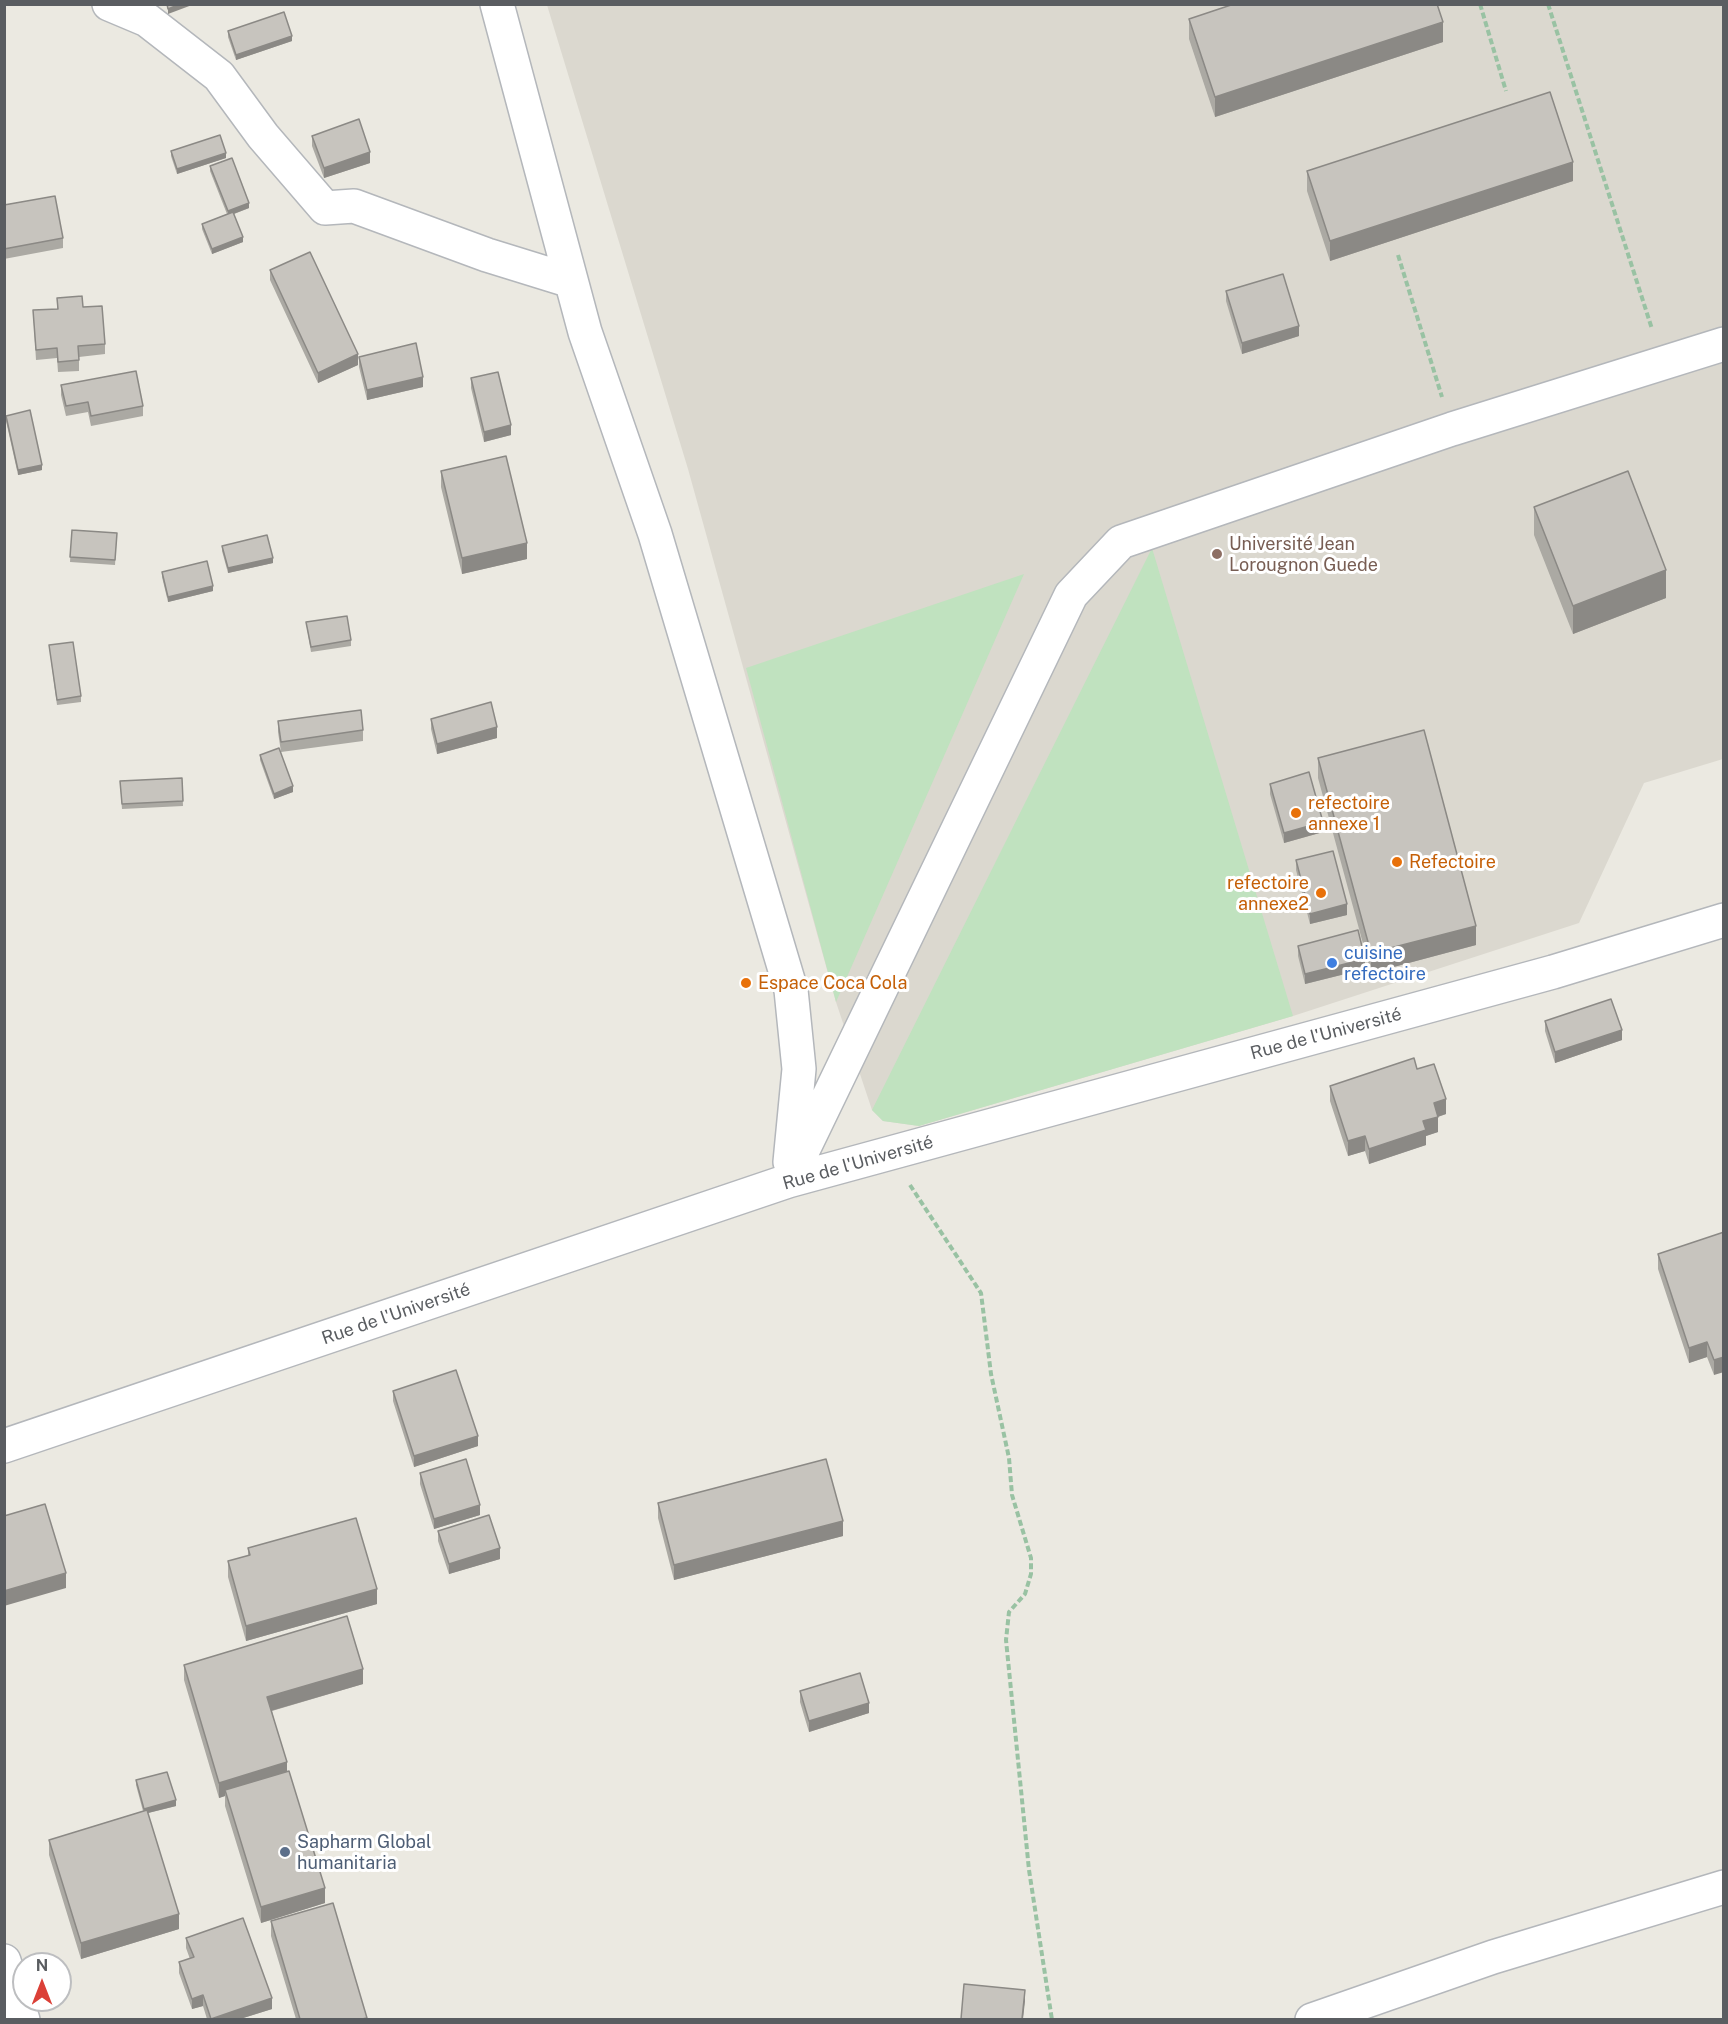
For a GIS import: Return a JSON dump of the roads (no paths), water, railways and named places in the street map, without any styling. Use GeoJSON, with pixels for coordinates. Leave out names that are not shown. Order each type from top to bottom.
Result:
{"type":"FeatureCollection","features":[{"type":"Feature","properties":{"kind":"street"},"geometry":{"type":"LineString","coordinates":[[109,4],[147,20],[219,76],[263,136],[325,208],[354,206],[487,255],[571,280]]}},
{"type":"Feature","properties":{"kind":"street"},"geometry":{"type":"LineString","coordinates":[[497,4],[585,332],[655,534],[791,990],[799,1069],[788,1182]]}},
{"type":"Feature","properties":{"kind":"street"},"geometry":{"type":"LineString","coordinates":[[788,1182],[1071,595],[1121,542],[1452,429],[1724,345]]}},
{"type":"Feature","properties":{"kind":"street","name":"Rue de l'Université"},"geometry":{"type":"LineString","coordinates":[[4,1446],[788,1182],[1552,972],[1724,920]]}},
{"type":"Feature","properties":{"kind":"street"},"geometry":{"type":"LineString","coordinates":[[1312,2019],[1493,1957],[1724,1887]]}},
{"type":"Feature","properties":{"kind":"street"},"geometry":{"type":"LineString","coordinates":[[4,1961],[23,2019]]}},
{"type":"Feature","properties":{"kind":"place","name":"Université Jean Lorougnon Guede"},"geometry":{"type":"Point","coordinates":[1217,554]}},
{"type":"Feature","properties":{"kind":"place","name":"refectoire annexe 1"},"geometry":{"type":"Point","coordinates":[1296,813]}},
{"type":"Feature","properties":{"kind":"place","name":"Refectoire"},"geometry":{"type":"Point","coordinates":[1397,862]}},
{"type":"Feature","properties":{"kind":"place","name":"refectoire annexe2"},"geometry":{"type":"Point","coordinates":[1321,893]}},
{"type":"Feature","properties":{"kind":"place","name":"cuisine refectoire"},"geometry":{"type":"Point","coordinates":[1332,963]}},
{"type":"Feature","properties":{"kind":"place","name":"Espace Coca Cola"},"geometry":{"type":"Point","coordinates":[746,983]}},
{"type":"Feature","properties":{"kind":"place","name":"Sapharm Global humanitaria"},"geometry":{"type":"Point","coordinates":[285,1852]}}]}
